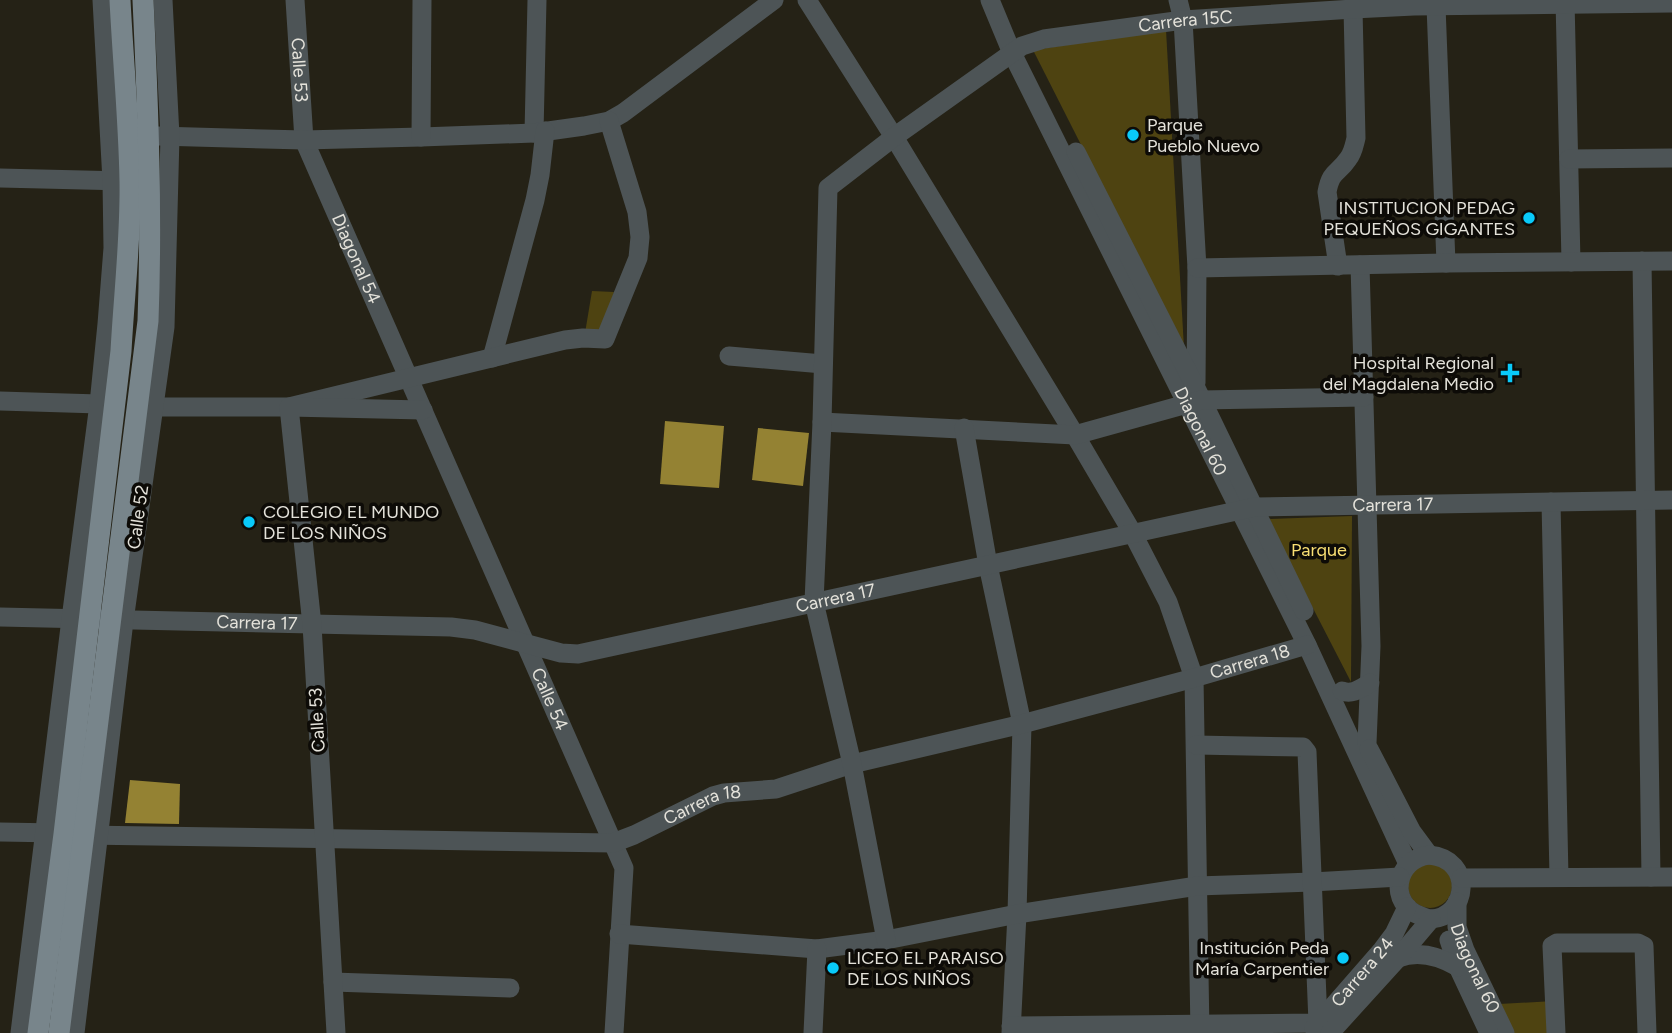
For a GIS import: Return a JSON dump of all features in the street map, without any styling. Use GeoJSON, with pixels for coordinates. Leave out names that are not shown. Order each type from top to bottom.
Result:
{"type":"FeatureCollection","features":[{"type":"Feature","properties":{"kind":"main road","name":"Calle 52"},"geometry":{"type":"LineString","coordinates":[[59,1033],[73,835],[99,620],[129,245],[121,181],[120,0]]}},
{"type":"Feature","properties":{"kind":"main road","name":"Calle 52"},"geometry":{"type":"LineString","coordinates":[[99,620],[146,407],[149,280],[159,136],[143,0]]}},
{"type":"Feature","properties":{"kind":"main road","name":"Calle 52"},"geometry":{"type":"LineString","coordinates":[[38,1033],[73,835]]}},
{"type":"Feature","properties":{"kind":"street","name":"Calle 52"},"geometry":{"type":"LineString","coordinates":[[75,1033],[73,835],[99,620],[99,404],[121,181],[102,0]]}},
{"type":"Feature","properties":{"kind":"street","name":"Calle 52"},"geometry":{"type":"LineString","coordinates":[[159,136],[163,0]]}},
{"type":"Feature","properties":{"kind":"street","name":"Calle 53"},"geometry":{"type":"LineString","coordinates":[[295,0],[304,140]]}},
{"type":"Feature","properties":{"kind":"street"},"geometry":{"type":"LineString","coordinates":[[421,137],[422,0]]}},
{"type":"Feature","properties":{"kind":"street"},"geometry":{"type":"LineString","coordinates":[[492,358],[538,187],[544,150],[539,132],[537,0]]}},
{"type":"Feature","properties":{"kind":"street"},"geometry":{"type":"LineString","coordinates":[[159,136],[304,140],[421,137],[539,132],[609,121],[774,0]]}},
{"type":"Feature","properties":{"kind":"street"},"geometry":{"type":"LineString","coordinates":[[807,0],[894,137],[1075,435],[1132,532],[1168,602],[1194,678],[1200,1028]]}},
{"type":"Feature","properties":{"kind":"street","name":"Diagonal 60"},"geometry":{"type":"LineString","coordinates":[[990,0],[1195,397],[1247,508],[1404,870]]}},
{"type":"Feature","properties":{"kind":"street","name":"Diagonal 60"},"geometry":{"type":"LineString","coordinates":[[1003,0],[1017,50]]}},
{"type":"Feature","properties":{"kind":"street"},"geometry":{"type":"LineString","coordinates":[[1178,0],[1183,20],[1197,268],[1195,397]]}},
{"type":"Feature","properties":{"kind":"street"},"geometry":{"type":"LineString","coordinates":[[1565,2],[1572,262]]}},
{"type":"Feature","properties":{"kind":"street","name":"Carrera 15C"},"geometry":{"type":"LineString","coordinates":[[823,364],[828,188],[894,137],[1017,50],[1044,39],[1183,20],[1414,3],[1436,6],[1565,2],[1672,3]]}},
{"type":"Feature","properties":{"kind":"street"},"geometry":{"type":"LineString","coordinates":[[1436,6],[1446,263]]}},
{"type":"Feature","properties":{"kind":"street"},"geometry":{"type":"LineString","coordinates":[[1338,266],[1327,192],[1329,180],[1347,162],[1356,138],[1353,9]]}},
{"type":"Feature","properties":{"kind":"street"},"geometry":{"type":"LineString","coordinates":[[289,407],[565,340],[606,339],[638,258],[640,237],[637,212],[609,121]]}},
{"type":"Feature","properties":{"kind":"street","name":"Diagonal 54"},"geometry":{"type":"LineString","coordinates":[[304,140],[409,378]]}},
{"type":"Feature","properties":{"kind":"street"},"geometry":{"type":"LineString","coordinates":[[1569,159],[1672,158]]}},
{"type":"Feature","properties":{"kind":"street"},"geometry":{"type":"LineString","coordinates":[[0,178],[121,181]]}},
{"type":"Feature","properties":{"kind":"street"},"geometry":{"type":"LineString","coordinates":[[1642,261],[1651,877]]}},
{"type":"Feature","properties":{"kind":"street"},"geometry":{"type":"LineString","coordinates":[[1197,268],[1672,261]]}},
{"type":"Feature","properties":{"kind":"street"},"geometry":{"type":"LineString","coordinates":[[1360,265],[1371,646],[1367,743]]}},
{"type":"Feature","properties":{"kind":"street"},"geometry":{"type":"LineString","coordinates":[[729,356],[823,364],[814,603],[852,764],[886,940]]}},
{"type":"Feature","properties":{"kind":"street","name":"Calle 54"},"geometry":{"type":"LineString","coordinates":[[409,378],[624,868],[614,1033]]}},
{"type":"Feature","properties":{"kind":"street"},"geometry":{"type":"LineString","coordinates":[[822,422],[1075,435],[1195,397],[1364,397]]}},
{"type":"Feature","properties":{"kind":"street"},"geometry":{"type":"LineString","coordinates":[[0,401],[99,404]]}},
{"type":"Feature","properties":{"kind":"street"},"geometry":{"type":"LineString","coordinates":[[146,407],[423,410]]}},
{"type":"Feature","properties":{"kind":"street","name":"Calle 53"},"geometry":{"type":"LineString","coordinates":[[289,407],[312,625],[336,1033]]}},
{"type":"Feature","properties":{"kind":"street"},"geometry":{"type":"LineString","coordinates":[[964,428],[988,565],[1021,724],[1017,914],[1011,1029],[1319,1030],[1307,752],[1303,747],[1196,745]]}},
{"type":"Feature","properties":{"kind":"street","name":"Carrera 17"},"geometry":{"type":"LineString","coordinates":[[0,617],[451,627],[475,630],[561,653],[578,653],[1247,508],[1672,500]]}},
{"type":"Feature","properties":{"kind":"street"},"geometry":{"type":"LineString","coordinates":[[1551,502],[1559,877]]}},
{"type":"Feature","properties":{"kind":"street","name":"Diagonal 60"},"geometry":{"type":"LineString","coordinates":[[1247,508],[1412,832],[1429,855]]}},
{"type":"Feature","properties":{"kind":"street","name":"Carrera 18"},"geometry":{"type":"LineString","coordinates":[[0,832],[613,843],[713,796],[776,789],[852,764],[1021,724],[1307,645]]}},
{"type":"Feature","properties":{"kind":"street"},"geometry":{"type":"LineString","coordinates":[[1342,691],[1353,692],[1370,683]]}},
{"type":"Feature","properties":{"kind":"street","name":"Calle 52"},"geometry":{"type":"LineString","coordinates":[[20,1033],[73,835]]}},
{"type":"Feature","properties":{"kind":"street"},"geometry":{"type":"LineString","coordinates":[[619,934],[817,949],[886,940],[1017,914],[1197,886],[1312,882],[1404,870],[1421,856],[1429,855],[1446,859],[1453,864],[1461,878],[1461,891],[1453,908],[1436,917],[1412,912],[1401,897],[1399,887],[1404,870]]}},
{"type":"Feature","properties":{"kind":"street"},"geometry":{"type":"LineString","coordinates":[[1461,878],[1672,877]]}},
{"type":"Feature","properties":{"kind":"street","name":"Diagonal 60"},"geometry":{"type":"LineString","coordinates":[[1457,902],[1457,927],[1465,950],[1506,1033]]}},
{"type":"Feature","properties":{"kind":"street","name":"Carrera 24"},"geometry":{"type":"LineString","coordinates":[[1319,1030],[1394,934],[1407,907]]}},
{"type":"Feature","properties":{"kind":"street","name":"Diagonal 60"},"geometry":{"type":"LineString","coordinates":[[1436,917],[1489,1033]]}},
{"type":"Feature","properties":{"kind":"street","name":"Carrera 24"},"geometry":{"type":"LineString","coordinates":[[1319,1030],[1398,958],[1436,917]]}},
{"type":"Feature","properties":{"kind":"street"},"geometry":{"type":"LineString","coordinates":[[1556,1033],[1552,946],[1557,943],[1638,943],[1644,946],[1647,1033]]}},
{"type":"Feature","properties":{"kind":"street"},"geometry":{"type":"LineString","coordinates":[[813,1033],[817,949]]}},
{"type":"Feature","properties":{"kind":"street"},"geometry":{"type":"LineString","coordinates":[[1398,958],[1408,954],[1434,956],[1458,967]]}},
{"type":"Feature","properties":{"kind":"street"},"geometry":{"type":"LineString","coordinates":[[333,982],[510,988]]}},
{"type":"Feature","properties":{"kind":"green space","name":"Parque Pueblo Nuevo"},"geometry":{"type":"Polygon","coordinates":[[[1166,30],[1184,348],[1033,50],[1166,30]]]}},
{"type":"Feature","properties":{"kind":"green space"},"geometry":{"type":"Polygon","coordinates":[[[592,291],[614,292],[602,335],[585,333],[592,291]]]}},
{"type":"Feature","properties":{"kind":"green space","name":"Parque"},"geometry":{"type":"Polygon","coordinates":[[[1352,516],[1351,682],[1267,519],[1352,516]]]}},
{"type":"Feature","properties":{"kind":"green space"},"geometry":{"type":"Polygon","coordinates":[[[1430,864],[1445,871],[1452,886],[1445,901],[1430,908],[1415,901],[1408,886],[1415,871],[1430,864]]]}},
{"type":"Feature","properties":{"kind":"green space"},"geometry":{"type":"Polygon","coordinates":[[[1554,1001],[1555,1033],[1514,1033],[1499,1004],[1554,1001]]]}},
{"type":"Feature","properties":{"kind":"building"},"geometry":{"type":"Polygon","coordinates":[[[665,421],[724,426],[719,488],[660,484],[665,421]]]}},
{"type":"Feature","properties":{"kind":"building"},"geometry":{"type":"Polygon","coordinates":[[[758,428],[809,433],[803,486],[752,480],[758,428]]]}},
{"type":"Feature","properties":{"kind":"building"},"geometry":{"type":"Polygon","coordinates":[[[130,780],[180,784],[179,824],[125,823],[130,780]]]}},
{"type":"Feature","properties":{"kind":"place","name":"Parque Pueblo Nuevo"},"geometry":{"type":"Point","coordinates":[1133,135]}},
{"type":"Feature","properties":{"kind":"place","name":"INSTITUCION PEDAG PEQUEÑOS GIGANTES"},"geometry":{"type":"Point","coordinates":[1529,218]}},
{"type":"Feature","properties":{"kind":"place","name":"Hospital Regional del Magdalena Medio"},"geometry":{"type":"Point","coordinates":[1510,373]}},
{"type":"Feature","properties":{"kind":"place","name":"COLEGIO EL MUNDO DE LOS NIÑOS"},"geometry":{"type":"Point","coordinates":[249,522]}},
{"type":"Feature","properties":{"kind":"place","name":"Institución Peda María Carpentier"},"geometry":{"type":"Point","coordinates":[1343,958]}},
{"type":"Feature","properties":{"kind":"place","name":"LICEO EL PARAISO DE LOS NIÑOS"},"geometry":{"type":"Point","coordinates":[833,968]}}]}
